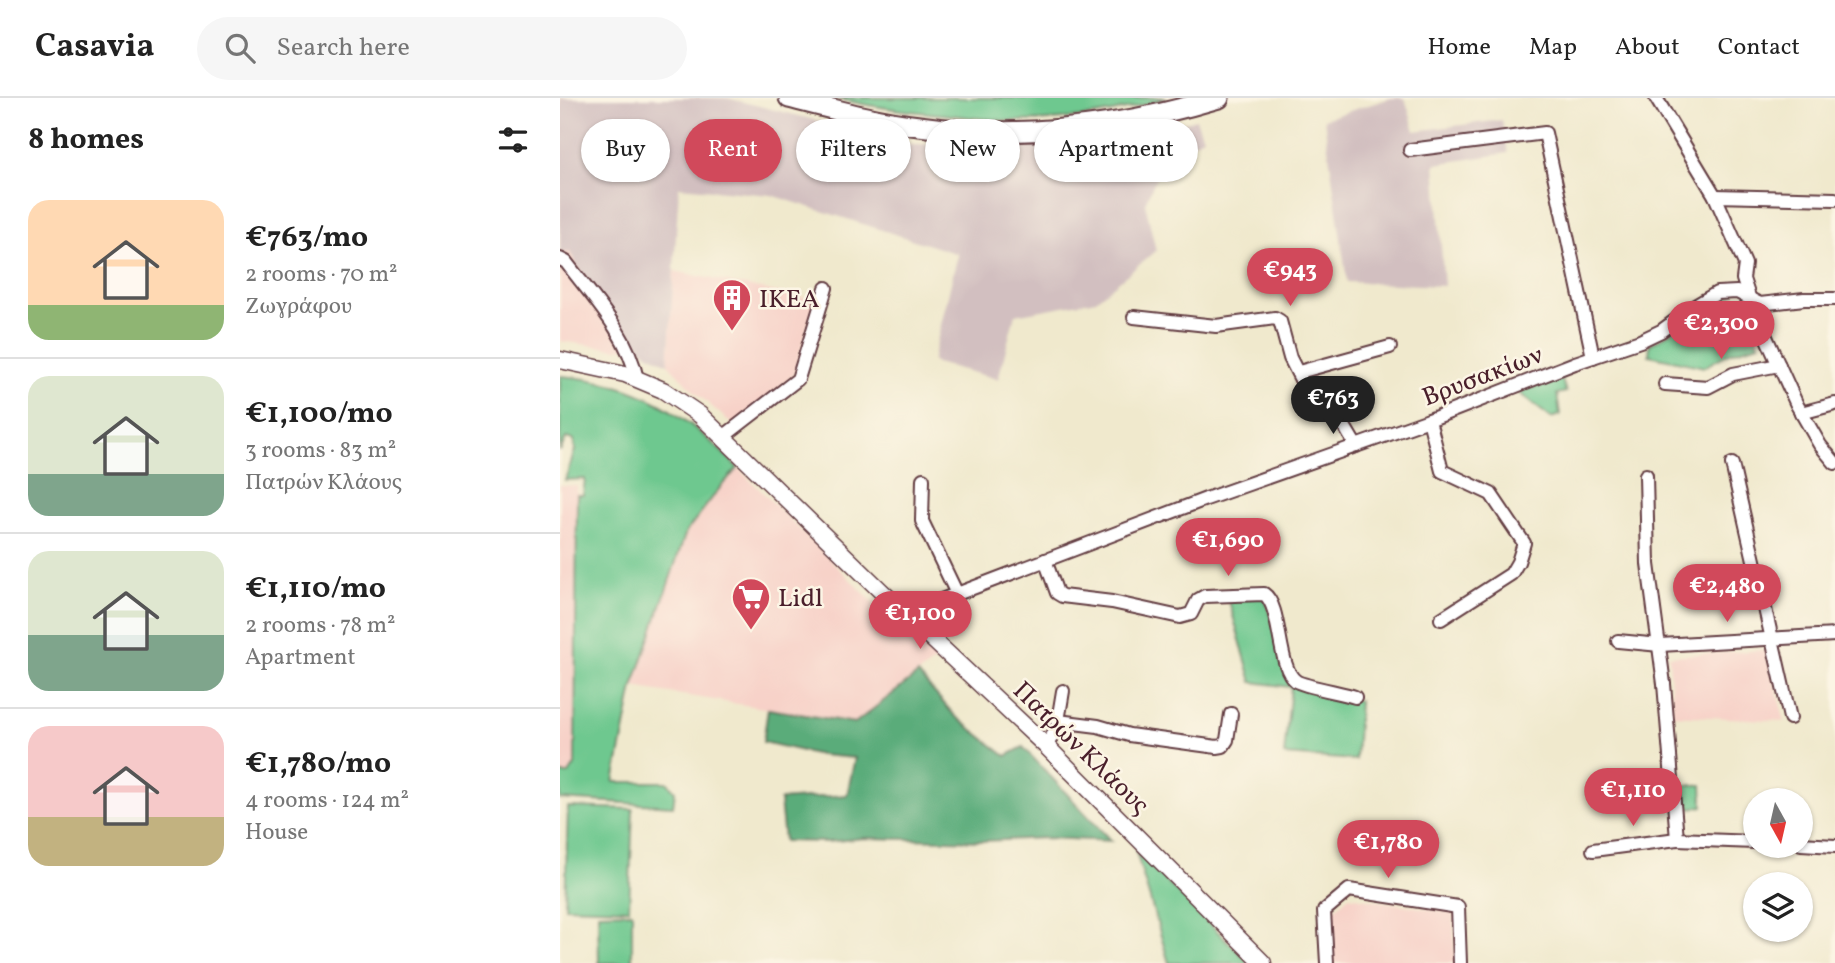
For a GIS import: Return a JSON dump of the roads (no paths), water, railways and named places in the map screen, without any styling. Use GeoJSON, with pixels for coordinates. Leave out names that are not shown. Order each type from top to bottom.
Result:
{"type":"FeatureCollection","features":[{"type":"Feature","properties":{"kind":"main road"},"geometry":{"type":"LineString","coordinates":[[789,98],[918,126],[977,131],[1044,131],[1095,125],[1145,117],[1219,98]]}},
{"type":"Feature","properties":{"kind":"main road","name":"Πατρών Κλάους"},"geometry":{"type":"LineString","coordinates":[[560,360],[613,370],[663,390],[686,404],[1046,746],[1263,963]]}},
{"type":"Feature","properties":{"kind":"street"},"geometry":{"type":"LineString","coordinates":[[1656,98],[1715,197],[1745,264],[1743,279],[1749,300],[1801,413],[1820,445],[1835,463]]}},
{"type":"Feature","properties":{"kind":"street"},"geometry":{"type":"LineString","coordinates":[[1410,150],[1545,133],[1593,357]]}},
{"type":"Feature","properties":{"kind":"street"},"geometry":{"type":"LineString","coordinates":[[1715,197],[1835,199]]}},
{"type":"Feature","properties":{"kind":"street"},"geometry":{"type":"LineString","coordinates":[[560,259],[566,262],[618,331],[632,359],[637,379]]}},
{"type":"Feature","properties":{"kind":"street"},"geometry":{"type":"LineString","coordinates":[[723,437],[798,379],[825,288]]}},
{"type":"Feature","properties":{"kind":"street","name":"Βρυσακίων"},"geometry":{"type":"LineString","coordinates":[[909,615],[920,608],[1206,499],[1429,420],[1654,335],[1717,293],[1734,292],[1762,304],[1804,299],[1835,299]]}},
{"type":"Feature","properties":{"kind":"street"},"geometry":{"type":"LineString","coordinates":[[1135,317],[1216,326],[1275,318],[1280,321],[1290,358],[1314,405],[1343,424],[1356,446]]}},
{"type":"Feature","properties":{"kind":"street"},"geometry":{"type":"LineString","coordinates":[[1299,372],[1390,347]]}},
{"type":"Feature","properties":{"kind":"street"},"geometry":{"type":"LineString","coordinates":[[1665,384],[1708,387],[1733,374],[1779,365]]}},
{"type":"Feature","properties":{"kind":"street"},"geometry":{"type":"LineString","coordinates":[[1801,413],[1835,404]]}},
{"type":"Feature","properties":{"kind":"street"},"geometry":{"type":"LineString","coordinates":[[1429,420],[1442,471],[1492,495],[1524,543],[1511,575],[1441,618]]}},
{"type":"Feature","properties":{"kind":"street"},"geometry":{"type":"LineString","coordinates":[[1732,464],[1790,718]]}},
{"type":"Feature","properties":{"kind":"street"},"geometry":{"type":"LineString","coordinates":[[1646,475],[1648,564],[1660,645],[1677,839]]}},
{"type":"Feature","properties":{"kind":"street"},"geometry":{"type":"LineString","coordinates":[[923,479],[922,521],[957,594]]}},
{"type":"Feature","properties":{"kind":"street"},"geometry":{"type":"LineString","coordinates":[[1045,560],[1058,593],[1062,596],[1112,602],[1180,617],[1191,614],[1198,600],[1205,596],[1264,594],[1271,601],[1286,660],[1294,679],[1302,684],[1355,697]]}},
{"type":"Feature","properties":{"kind":"street"},"geometry":{"type":"LineString","coordinates":[[1618,641],[1660,645],[1835,635]]}},
{"type":"Feature","properties":{"kind":"street"},"geometry":{"type":"LineString","coordinates":[[1046,746],[1056,730],[1063,691]]}},
{"type":"Feature","properties":{"kind":"street"},"geometry":{"type":"LineString","coordinates":[[1058,721],[1098,726],[1129,735],[1217,747],[1223,746],[1227,740],[1231,714]]}},
{"type":"Feature","properties":{"kind":"street"},"geometry":{"type":"LineString","coordinates":[[1593,850],[1677,839],[1743,842]]}},
{"type":"Feature","properties":{"kind":"street"},"geometry":{"type":"LineString","coordinates":[[1813,845],[1835,846]]}},
{"type":"Feature","properties":{"kind":"street"},"geometry":{"type":"LineString","coordinates":[[1327,963],[1324,911],[1349,890],[1458,907],[1460,963]]}},
{"type":"Feature","properties":{"kind":"place","name":"IKEA"},"geometry":{"type":"Point","coordinates":[732,332]}},
{"type":"Feature","properties":{"kind":"place","name":"Lidl"},"geometry":{"type":"Point","coordinates":[751,631]}}]}
